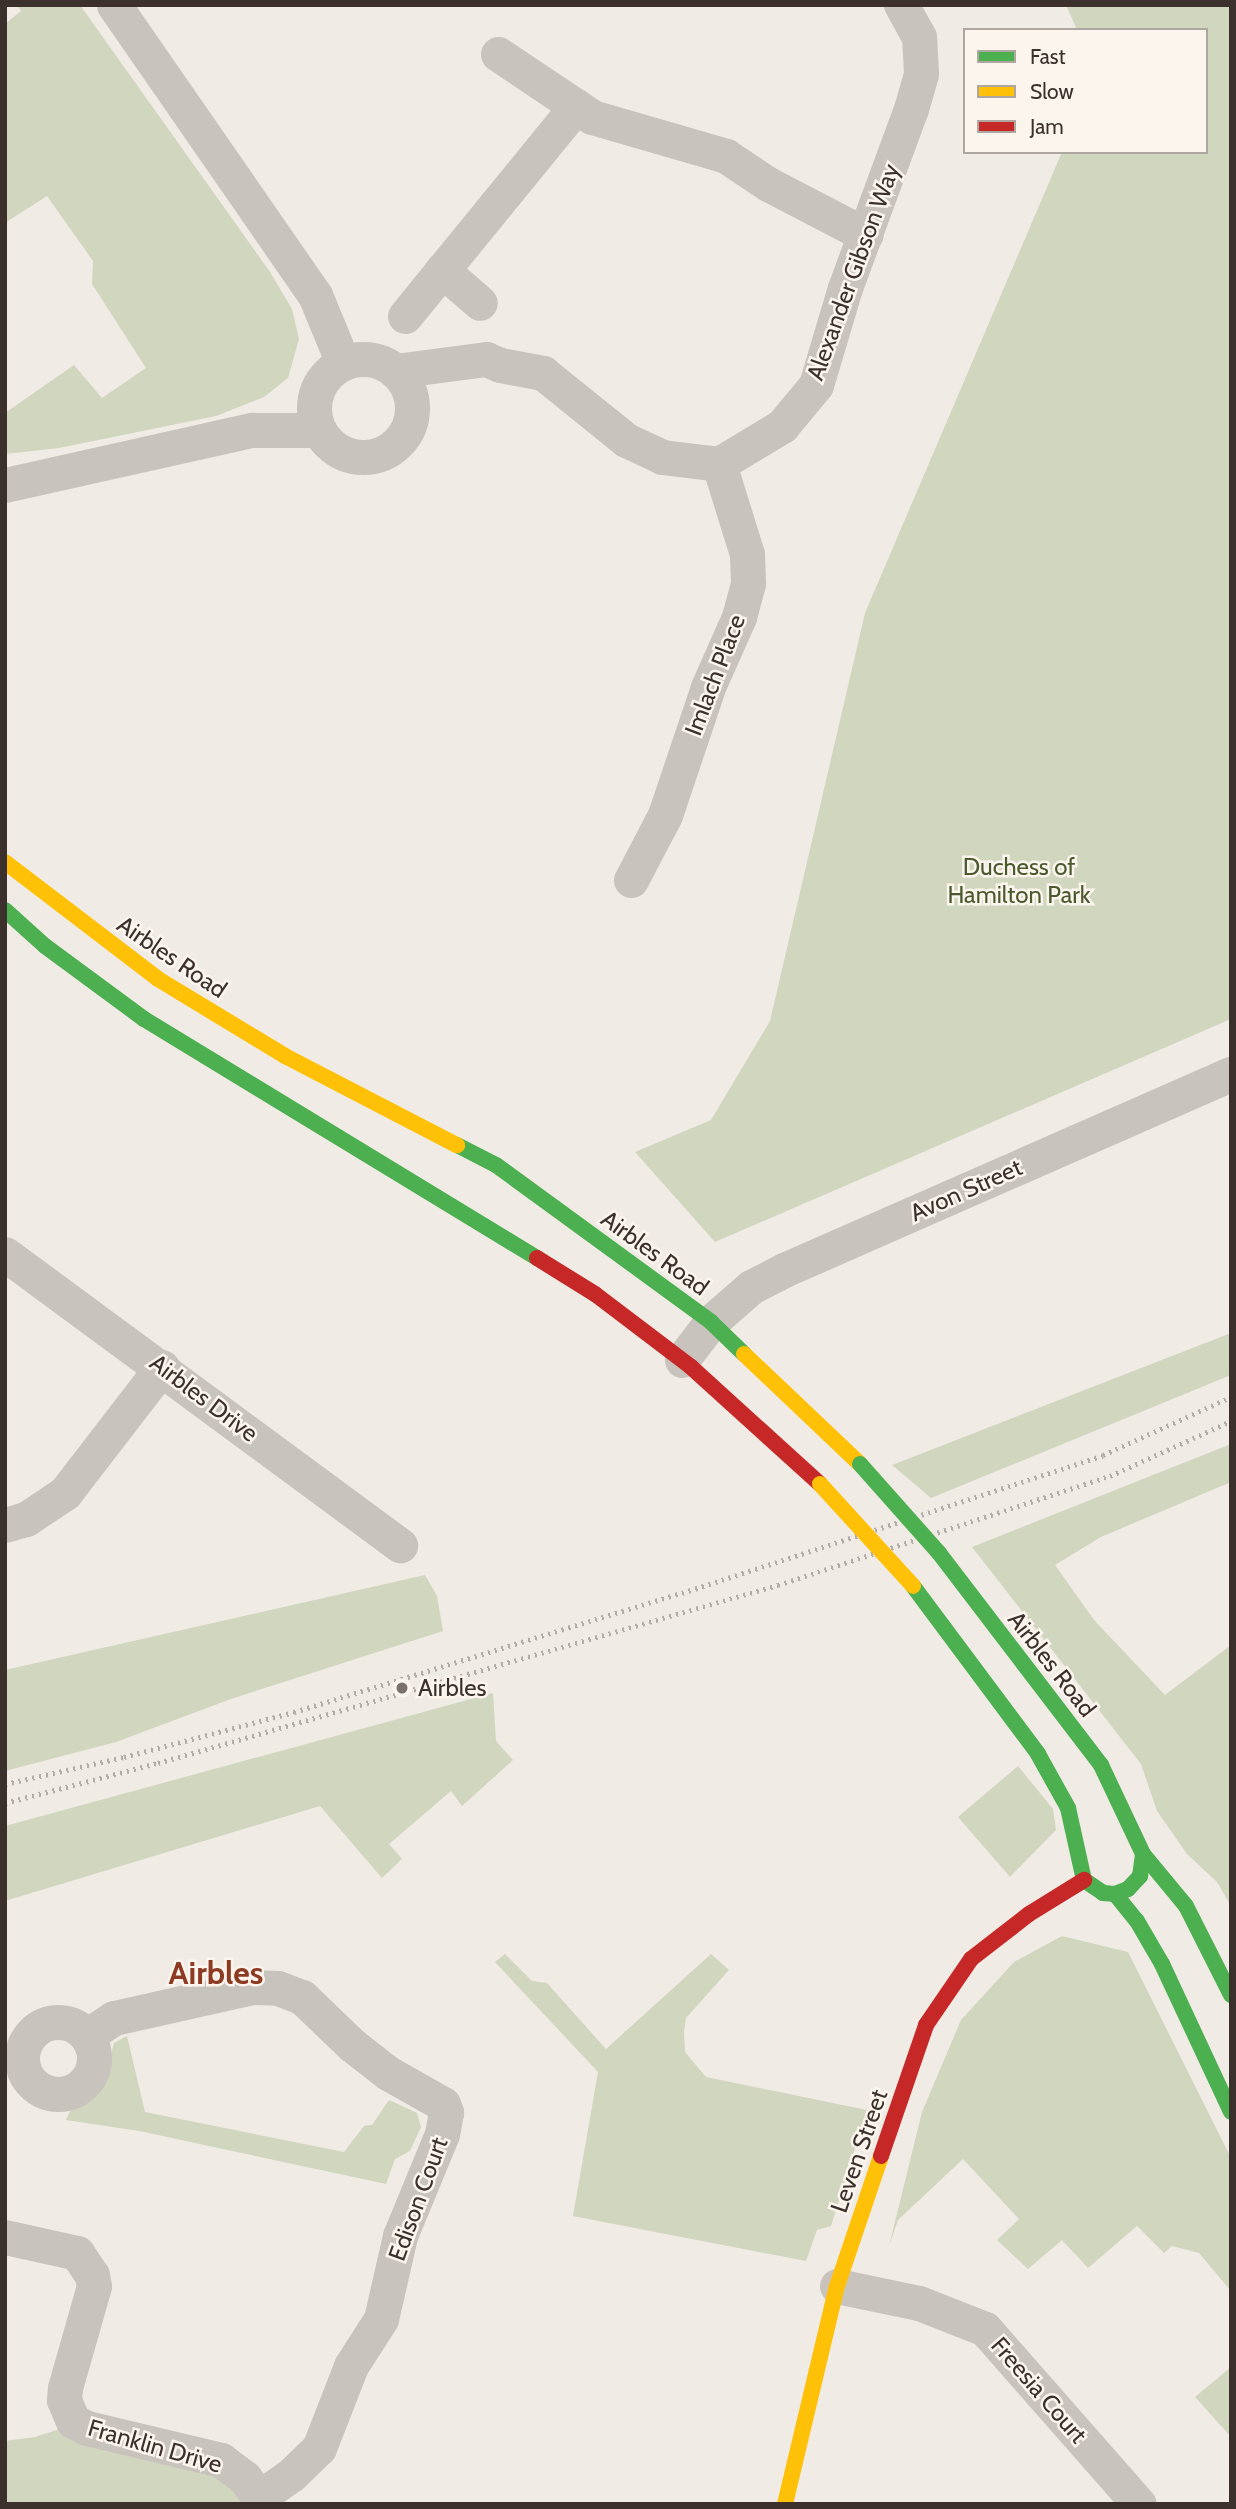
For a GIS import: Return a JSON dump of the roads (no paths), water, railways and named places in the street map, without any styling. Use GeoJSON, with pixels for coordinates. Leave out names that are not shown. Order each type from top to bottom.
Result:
{"type":"FeatureCollection","features":[{"type":"Feature","properties":{"kind":"main road","name":"Airbles Road"},"geometry":{"type":"LineString","coordinates":[[5,862],[158,979],[285,1056],[496,1165],[711,1322],[860,1464],[939,1553],[1101,1765],[1139,1847]]}},
{"type":"Feature","properties":{"kind":"main road"},"geometry":{"type":"LineString","coordinates":[[5,910],[45,946],[144,1019],[595,1294],[682,1360],[820,1484],[913,1586],[1038,1754],[1068,1808],[1079,1855],[1079,1870],[1084,1880],[1093,1889],[1115,1894],[1137,1921],[1162,1964],[1231,2112]]}},
{"type":"Feature","properties":{"kind":"main road","name":"Airbles Road"},"geometry":{"type":"LineString","coordinates":[[1118,1828],[1139,1847],[1186,1906],[1231,1995]]}},
{"type":"Feature","properties":{"kind":"main road"},"geometry":{"type":"LineString","coordinates":[[1079,1855],[1083,1844],[1094,1833]]}},
{"type":"Feature","properties":{"kind":"main road"},"geometry":{"type":"LineString","coordinates":[[1115,1894],[1137,1882],[1143,1865],[1139,1847]]}},
{"type":"Feature","properties":{"kind":"main road","name":"Leven Street"},"geometry":{"type":"LineString","coordinates":[[785,2504],[837,2286],[926,2025],[971,1959],[1029,1913],[1084,1880]]}},
{"type":"Feature","properties":{"kind":"street"},"geometry":{"type":"LineString","coordinates":[[114,5],[315,295],[343,363]]}},
{"type":"Feature","properties":{"kind":"street","name":"Alexander Gibson Way"},"geometry":{"type":"LineString","coordinates":[[719,464],[782,426],[816,385],[845,288],[921,73],[919,37],[901,5]]}},
{"type":"Feature","properties":{"kind":"street"},"geometry":{"type":"LineString","coordinates":[[498,54],[592,117],[726,156],[768,184],[866,234]]}},
{"type":"Feature","properties":{"kind":"street"},"geometry":{"type":"LineString","coordinates":[[405,316],[576,106]]}},
{"type":"Feature","properties":{"kind":"street"},"geometry":{"type":"LineString","coordinates":[[442,270],[480,303]]}},
{"type":"Feature","properties":{"kind":"street"},"geometry":{"type":"LineString","coordinates":[[360,359],[380,362],[402,383],[409,424],[400,439],[379,454],[359,457],[342,452],[328,443],[319,430],[314,414],[315,395],[323,379],[343,363],[360,359]]}},
{"type":"Feature","properties":{"kind":"street"},"geometry":{"type":"LineString","coordinates":[[402,383],[486,359],[500,365],[543,373],[626,440],[645,451],[662,457],[719,464]]}},
{"type":"Feature","properties":{"kind":"street"},"geometry":{"type":"LineString","coordinates":[[252,430],[315,395]]}},
{"type":"Feature","properties":{"kind":"street"},"geometry":{"type":"LineString","coordinates":[[5,485],[252,430],[319,430]]}},
{"type":"Feature","properties":{"kind":"street","name":"Imlach Place"},"geometry":{"type":"LineString","coordinates":[[631,880],[665,815],[708,687],[739,617],[748,583],[747,554],[719,464]]}},
{"type":"Feature","properties":{"kind":"street","name":"Avon Street"},"geometry":{"type":"LineString","coordinates":[[682,1360],[711,1322],[751,1287],[784,1270],[1231,1074]]}},
{"type":"Feature","properties":{"kind":"street","name":"Airbles Drive"},"geometry":{"type":"LineString","coordinates":[[5,1254],[162,1367],[400,1545]]}},
{"type":"Feature","properties":{"kind":"street"},"geometry":{"type":"LineString","coordinates":[[5,1525],[26,1519],[65,1493],[162,1367]]}},
{"type":"Feature","properties":{"kind":"street","name":"Edison Court"},"geometry":{"type":"LineString","coordinates":[[100,2027],[253,1987],[278,1988],[302,1997],[352,2045],[388,2073],[435,2097],[443,2104],[446,2112],[442,2134],[400,2236],[381,2319],[351,2366],[319,2448],[262,2500]]}},
{"type":"Feature","properties":{"kind":"street","name":"Franklin Drive"},"geometry":{"type":"LineString","coordinates":[[5,2236],[77,2253],[92,2275],[94,2286],[65,2388],[64,2400],[73,2421],[87,2428],[221,2460],[245,2477],[262,2500]]}},
{"type":"Feature","properties":{"kind":"street","name":"Freesia Court"},"geometry":{"type":"LineString","coordinates":[[837,2286],[919,2303],[985,2329],[1139,2504]]}},
{"type":"Feature","properties":{"kind":"railway"},"geometry":{"type":"LineString","coordinates":[[5,1784],[124,1757],[294,1712],[682,1593],[1103,1455],[1231,1397]]}},
{"type":"Feature","properties":{"kind":"railway"},"geometry":{"type":"LineString","coordinates":[[5,1803],[158,1763],[778,1585],[1110,1476],[1231,1421]]}},
{"type":"Feature","properties":{"kind":"place","name":"Airbles"},"geometry":{"type":"Point","coordinates":[402,1688]}},
{"type":"Feature","properties":{"kind":"district","name":"Airbles"},"geometry":{"type":"Point","coordinates":[216,1973]}},
{"type":"Feature","properties":{"kind":"park label","name":"Duchess of Hamilton Park"},"geometry":{"type":"Point","coordinates":[1019,881]}}]}
